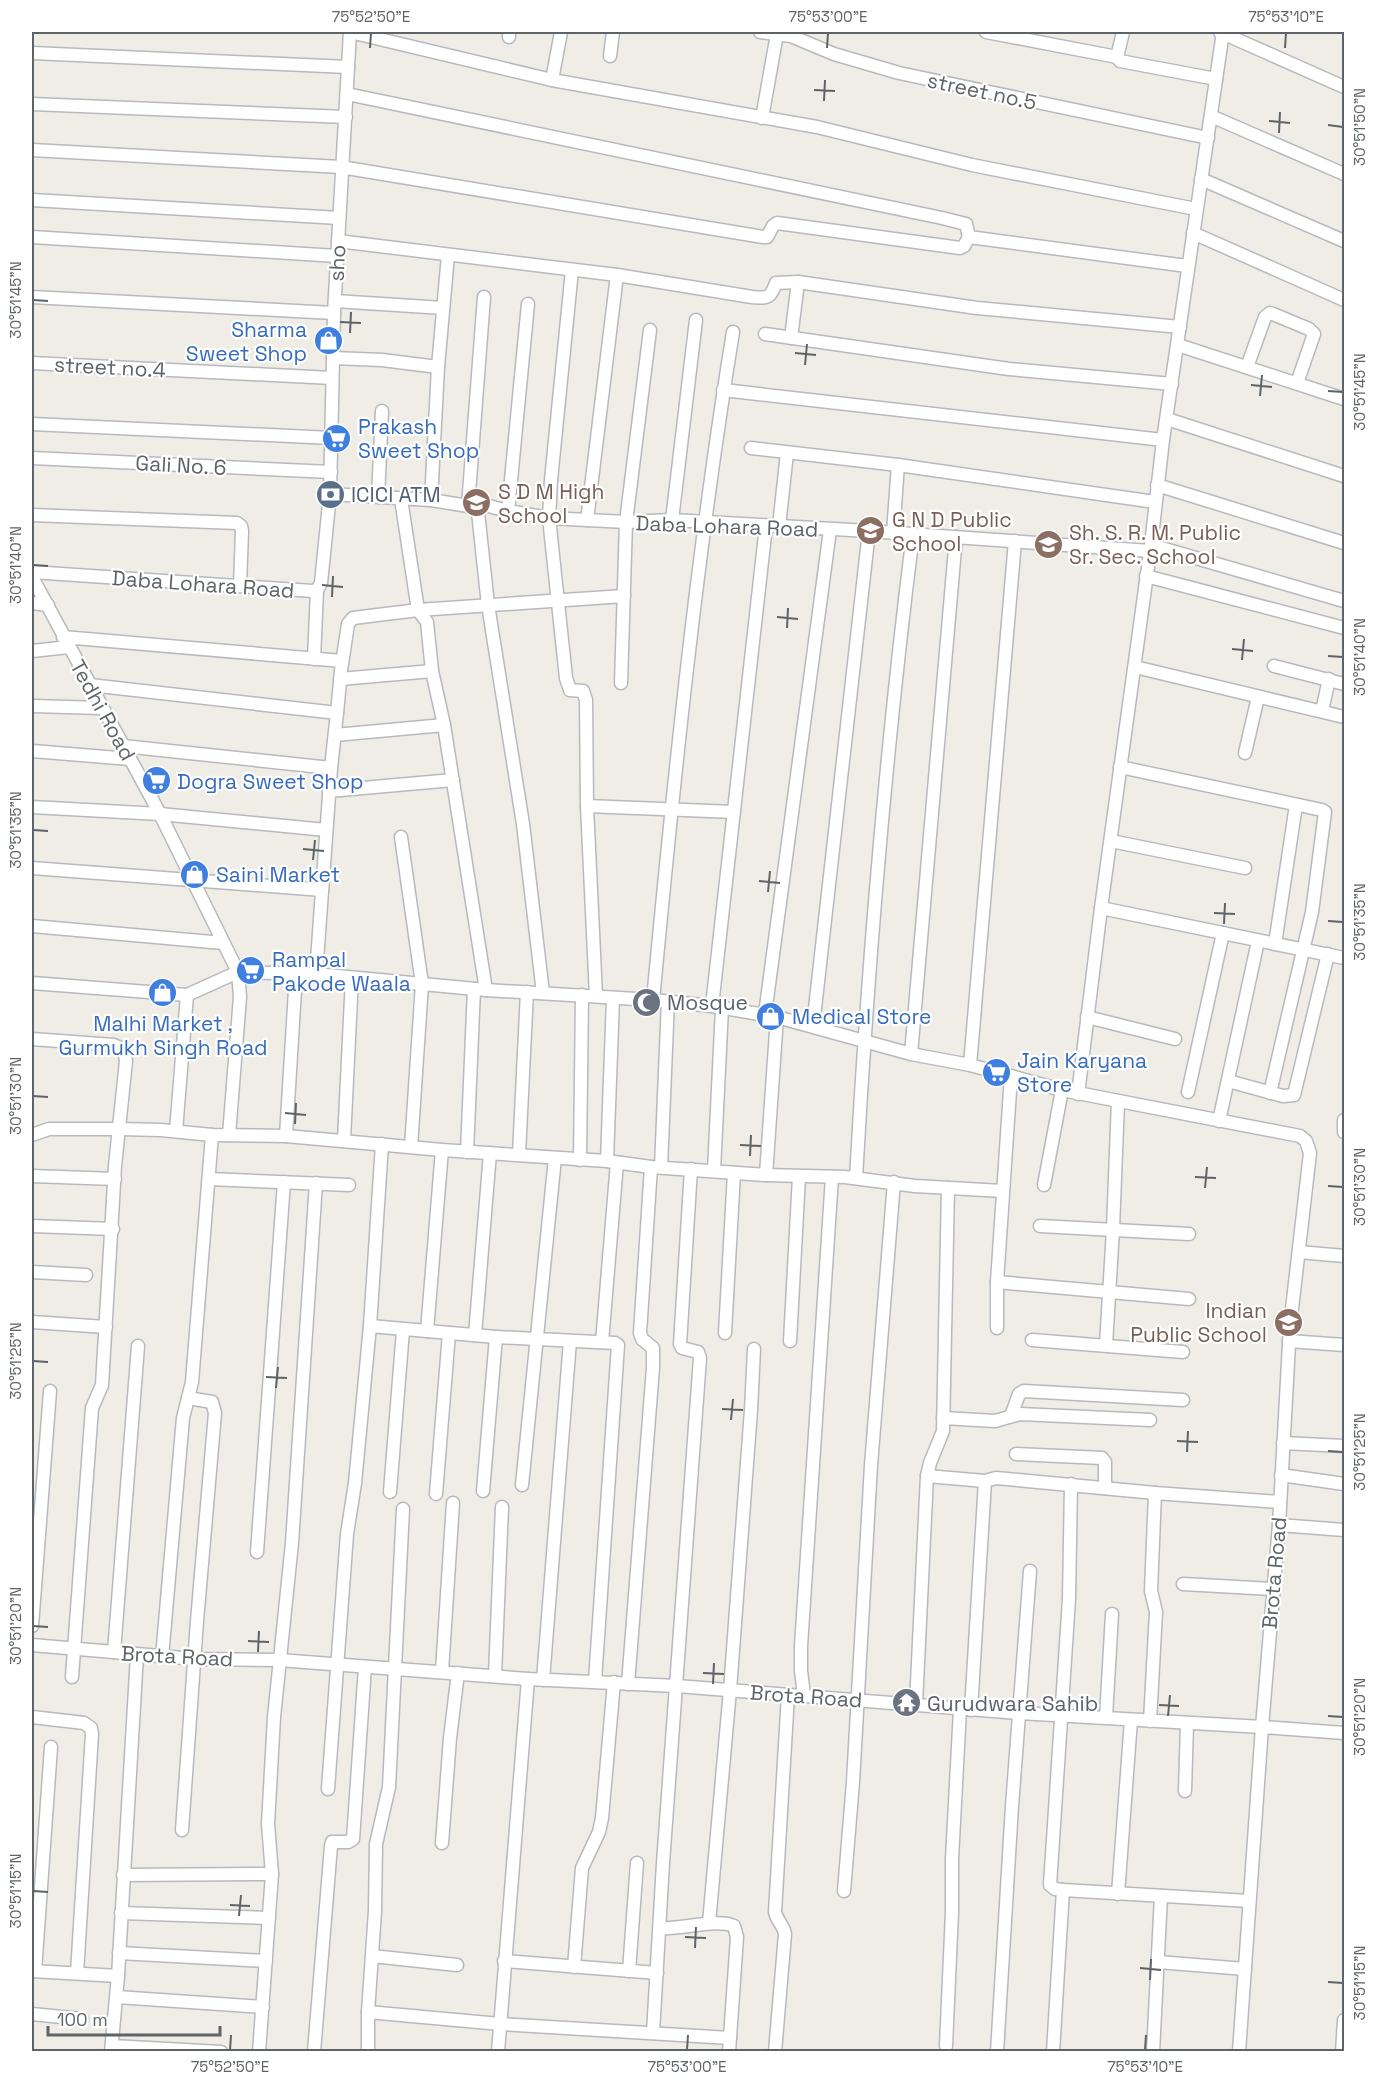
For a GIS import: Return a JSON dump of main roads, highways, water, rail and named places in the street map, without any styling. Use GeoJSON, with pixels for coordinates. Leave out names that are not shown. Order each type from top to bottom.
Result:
{"type":"FeatureCollection","features":[{"type":"Feature","properties":{"kind":"place","name":"Sharma Sweet Shop"},"geometry":{"type":"Point","coordinates":[328,341]}},
{"type":"Feature","properties":{"kind":"place","name":"Prakash Sweet Shop"},"geometry":{"type":"Point","coordinates":[337,438]}},
{"type":"Feature","properties":{"kind":"place","name":"ICICI ATM"},"geometry":{"type":"Point","coordinates":[330,494]}},
{"type":"Feature","properties":{"kind":"place","name":"S D M High School"},"geometry":{"type":"Point","coordinates":[477,503]}},
{"type":"Feature","properties":{"kind":"place","name":"G N D Public School"},"geometry":{"type":"Point","coordinates":[871,531]}},
{"type":"Feature","properties":{"kind":"place","name":"Sh. S. R. M. Public Sr. Sec. School"},"geometry":{"type":"Point","coordinates":[1048,544]}},
{"type":"Feature","properties":{"kind":"place","name":"Dogra Sweet Shop"},"geometry":{"type":"Point","coordinates":[156,781]}},
{"type":"Feature","properties":{"kind":"place","name":"Saini Market"},"geometry":{"type":"Point","coordinates":[195,874]}},
{"type":"Feature","properties":{"kind":"place","name":"Rampal Pakode Waala"},"geometry":{"type":"Point","coordinates":[251,971]}},
{"type":"Feature","properties":{"kind":"place","name":"Malhi Market , Gurmukh Singh Road"},"geometry":{"type":"Point","coordinates":[163,992]}},
{"type":"Feature","properties":{"kind":"place","name":"Mosque"},"geometry":{"type":"Point","coordinates":[646,1002]}},
{"type":"Feature","properties":{"kind":"place","name":"Medical Store"},"geometry":{"type":"Point","coordinates":[771,1016]}},
{"type":"Feature","properties":{"kind":"place","name":"Jain Karyana Store"},"geometry":{"type":"Point","coordinates":[996,1072]}},
{"type":"Feature","properties":{"kind":"place","name":"Indian Public School"},"geometry":{"type":"Point","coordinates":[1288,1322]}},
{"type":"Feature","properties":{"kind":"place","name":"Gurudwara Sahib"},"geometry":{"type":"Point","coordinates":[906,1703]}}]}
